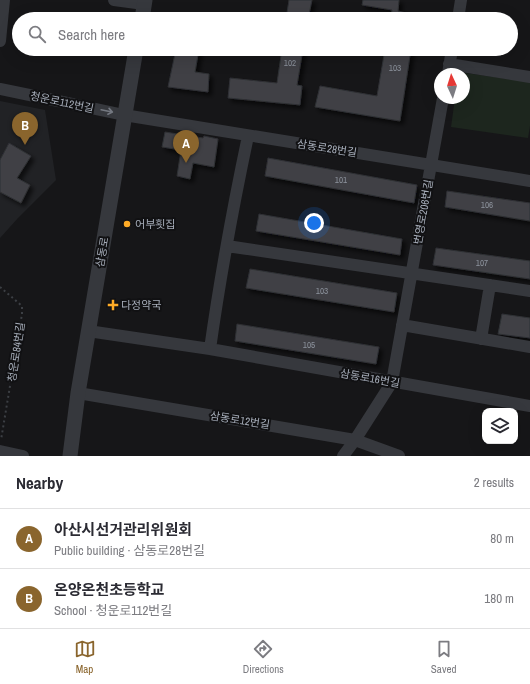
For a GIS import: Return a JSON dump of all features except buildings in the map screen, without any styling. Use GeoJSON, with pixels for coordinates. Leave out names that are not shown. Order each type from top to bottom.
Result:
{"type":"FeatureCollection","features":[{"type":"Feature","properties":{"kind":"street"},"geometry":{"type":"LineString","coordinates":[[0,41],[4,0]]}},
{"type":"Feature","properties":{"kind":"street"},"geometry":{"type":"LineString","coordinates":[[114,0],[144,8]]}},
{"type":"Feature","properties":{"kind":"street"},"geometry":{"type":"LineString","coordinates":[[459,12],[461,0]]}},
{"type":"Feature","properties":{"kind":"street","name":"삼동로"},"geometry":{"type":"LineString","coordinates":[[70,456],[88,331],[135,56]]}},
{"type":"Feature","properties":{"kind":"street"},"geometry":{"type":"LineString","coordinates":[[449,68],[451,56]]}},
{"type":"Feature","properties":{"kind":"street"},"geometry":{"type":"LineString","coordinates":[[470,71],[530,77]]}},
{"type":"Feature","properties":{"kind":"street","name":"청운로112번길"},"geometry":{"type":"LineString","coordinates":[[0,89],[124,115]]}},
{"type":"Feature","properties":{"kind":"street","name":"번영로206번길"},"geometry":{"type":"LineString","coordinates":[[343,456],[392,382],[442,104]]}},
{"type":"Feature","properties":{"kind":"street","name":"삼동로28번길"},"geometry":{"type":"LineString","coordinates":[[124,115],[530,181]]}},
{"type":"Feature","properties":{"kind":"street"},"geometry":{"type":"LineString","coordinates":[[210,349],[217,299],[248,136]]}},
{"type":"Feature","properties":{"kind":"street"},"geometry":{"type":"LineString","coordinates":[[227,246],[530,292]]}},
{"type":"Feature","properties":{"kind":"street"},"geometry":{"type":"LineString","coordinates":[[481,339],[490,286]]}},
{"type":"Feature","properties":{"kind":"street"},"geometry":{"type":"LineString","coordinates":[[402,325],[530,347]]}},
{"type":"Feature","properties":{"kind":"street","name":"삼동로16번길"},"geometry":{"type":"LineString","coordinates":[[88,331],[210,349],[530,406]]}},
{"type":"Feature","properties":{"kind":"street","name":"삼동로12번길"},"geometry":{"type":"LineString","coordinates":[[78,393],[355,440],[399,456]]}},
{"type":"Feature","properties":{"kind":"street"},"geometry":{"type":"LineString","coordinates":[[1,446],[23,456]]}},
{"type":"Feature","properties":{"kind":"path","name":"청운로84번길"},"geometry":{"type":"LineString","coordinates":[[0,287],[22,306],[1,446]]}},
{"type":"Feature","properties":{"kind":"shaded area"},"geometry":{"type":"Polygon","coordinates":[[[470,74],[530,82],[530,126],[528,138],[451,127],[454,104],[470,104],[470,74]]]}},
{"type":"Feature","properties":{"kind":"shaded area"},"geometry":{"type":"Polygon","coordinates":[[[0,101],[45,110],[56,180],[0,238],[0,101]]]}},
{"type":"Feature","properties":{"kind":"place","name":"온양온천초등학교"},"geometry":{"type":"Point","coordinates":[25,145]}},
{"type":"Feature","properties":{"kind":"place","name":"아산시선거관리위원회"},"geometry":{"type":"Point","coordinates":[186,163]}},
{"type":"Feature","properties":{"kind":"place","name":"어부횟집"},"geometry":{"type":"Point","coordinates":[127,224]}},
{"type":"Feature","properties":{"kind":"place","name":"다정약국"},"geometry":{"type":"Point","coordinates":[113,305]}}]}
